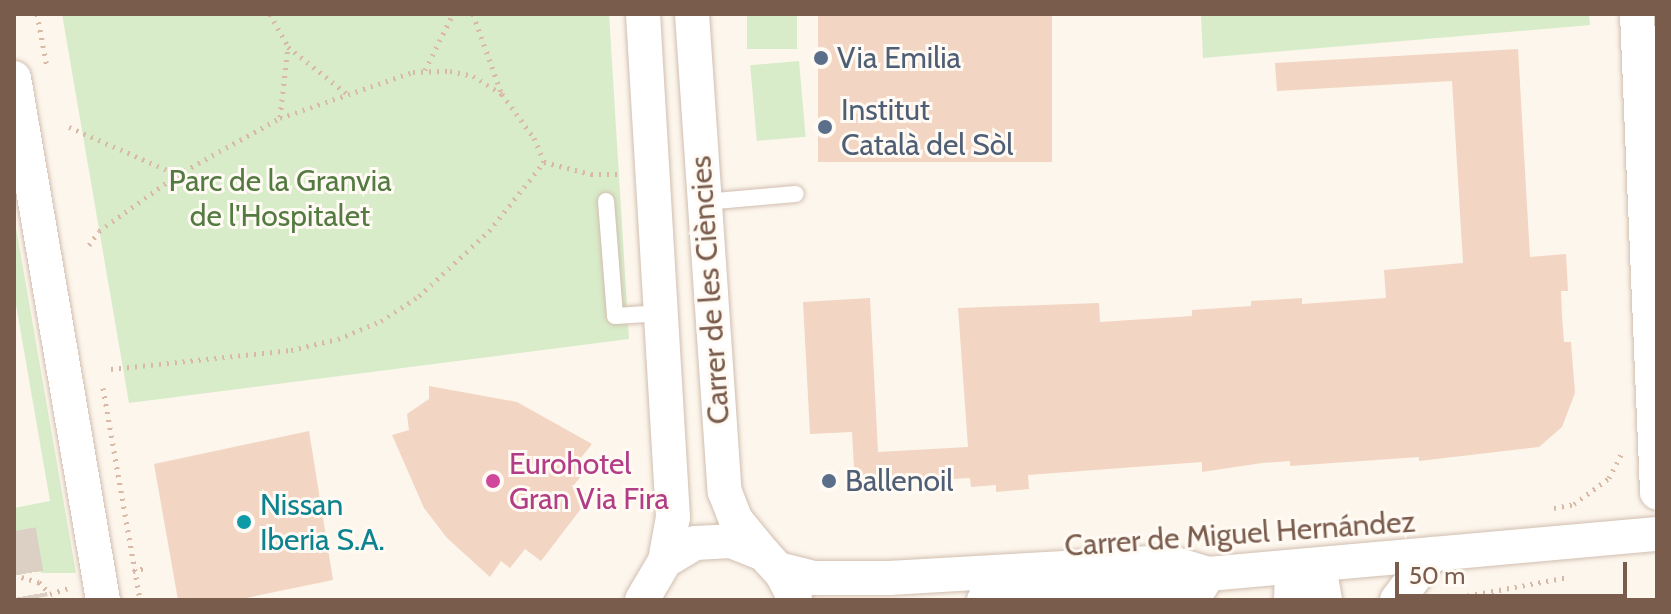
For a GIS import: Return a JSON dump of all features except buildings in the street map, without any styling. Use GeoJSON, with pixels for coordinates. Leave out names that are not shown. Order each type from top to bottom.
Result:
{"type":"FeatureCollection","features":[{"type":"Feature","properties":{"kind":"street","name":"Carrer de les Ciències"},"geometry":{"type":"LineString","coordinates":[[643,14],[673,517],[665,561]]}},
{"type":"Feature","properties":{"kind":"street","name":"Carrer de les Ciències"},"geometry":{"type":"LineString","coordinates":[[692,14],[725,492],[736,520],[771,562],[795,600]]}},
{"type":"Feature","properties":{"kind":"street"},"geometry":{"type":"LineString","coordinates":[[1637,14],[1657,493]]}},
{"type":"Feature","properties":{"kind":"street"},"geometry":{"type":"LineString","coordinates":[[14,78],[91,592]]}},
{"type":"Feature","properties":{"kind":"street","name":"Carrer de Miguel Hernández"},"geometry":{"type":"LineString","coordinates":[[984,600],[1301,578],[1432,554],[1657,534]]}},
{"type":"Feature","properties":{"kind":"street","name":"Carrer de Miguel Hernández"},"geometry":{"type":"LineString","coordinates":[[665,561],[695,543],[731,541],[771,562],[814,578],[889,578],[1169,562],[1209,586]]}},
{"type":"Feature","properties":{"kind":"street"},"geometry":{"type":"LineString","coordinates":[[1397,600],[1432,554]]}},
{"type":"Feature","properties":{"kind":"street"},"geometry":{"type":"LineString","coordinates":[[642,600],[665,561]]}},
{"type":"Feature","properties":{"kind":"street"},"geometry":{"type":"LineString","coordinates":[[1301,578],[1325,600]]}},
{"type":"Feature","properties":{"kind":"lane"},"geometry":{"type":"LineString","coordinates":[[704,202],[796,194]]}},
{"type":"Feature","properties":{"kind":"lane"},"geometry":{"type":"LineString","coordinates":[[606,201],[615,316],[663,313]]}},
{"type":"Feature","properties":{"kind":"path"},"geometry":{"type":"LineString","coordinates":[[270,14],[288,47],[346,93]]}},
{"type":"Feature","properties":{"kind":"path"},"geometry":{"type":"LineString","coordinates":[[425,70],[453,14]]}},
{"type":"Feature","properties":{"kind":"path"},"geometry":{"type":"LineString","coordinates":[[473,14],[502,94],[534,138],[544,162]]}},
{"type":"Feature","properties":{"kind":"path"},"geometry":{"type":"LineString","coordinates":[[280,118],[288,47]]}},
{"type":"Feature","properties":{"kind":"path"},"geometry":{"type":"LineString","coordinates":[[89,245],[99,231],[177,175],[280,118],[346,93],[425,70],[473,76],[502,94]]}},
{"type":"Feature","properties":{"kind":"path"},"geometry":{"type":"LineString","coordinates":[[69,127],[177,175]]}},
{"type":"Feature","properties":{"kind":"path"},"geometry":{"type":"LineString","coordinates":[[544,162],[591,174],[635,173]]}},
{"type":"Feature","properties":{"kind":"path"},"geometry":{"type":"LineString","coordinates":[[111,369],[291,350],[338,339],[381,321],[419,296],[489,231],[544,162]]}},
{"type":"Feature","properties":{"kind":"path"},"geometry":{"type":"LineString","coordinates":[[1545,510],[1574,504],[1609,478],[1628,442]]}},
{"type":"Feature","properties":{"kind":"path","name":"Carrer de Miguel Hernández"},"geometry":{"type":"LineString","coordinates":[[1197,538],[1277,532]]}},
{"type":"Feature","properties":{"kind":"path"},"geometry":{"type":"LineString","coordinates":[[14,575],[39,582],[48,597],[91,592]]}},
{"type":"Feature","properties":{"kind":"path"},"geometry":{"type":"LineString","coordinates":[[1444,600],[1576,576]]}},
{"type":"Feature","properties":{"kind":"green space","name":"Parc de la Granvia de l'Hospitalet"},"geometry":{"type":"Polygon","coordinates":[[[62,14],[609,14],[629,339],[129,403],[62,14]]]}},
{"type":"Feature","properties":{"kind":"green space"},"geometry":{"type":"Polygon","coordinates":[[[747,14],[797,14],[797,49],[747,49],[747,14]]]}},
{"type":"Feature","properties":{"kind":"green space"},"geometry":{"type":"Polygon","coordinates":[[[1201,14],[1589,14],[1590,25],[1203,58],[1201,14]]]}},
{"type":"Feature","properties":{"kind":"green space"},"geometry":{"type":"Polygon","coordinates":[[[799,61],[806,137],[757,141],[750,65],[799,61]]]}},
{"type":"Feature","properties":{"kind":"green space"},"geometry":{"type":"Polygon","coordinates":[[[14,216],[76,573],[43,573],[14,565],[14,508],[50,501],[14,293],[14,216]]]}},
{"type":"Feature","properties":{"kind":"tunnel"},"geometry":{"type":"LineString","coordinates":[[14,531],[26,600]]}},
{"type":"Feature","properties":{"kind":"place","name":"Via Emilia"},"geometry":{"type":"Point","coordinates":[821,58]}},
{"type":"Feature","properties":{"kind":"place","name":"Institut Català del Sòl"},"geometry":{"type":"Point","coordinates":[825,127]}},
{"type":"Feature","properties":{"kind":"place","name":"Eurohotel Gran Via Fira"},"geometry":{"type":"Point","coordinates":[493,481]}},
{"type":"Feature","properties":{"kind":"place","name":"Ballenoil"},"geometry":{"type":"Point","coordinates":[829,481]}},
{"type":"Feature","properties":{"kind":"place","name":"Nissan Iberia S.A."},"geometry":{"type":"Point","coordinates":[244,522]}}]}
